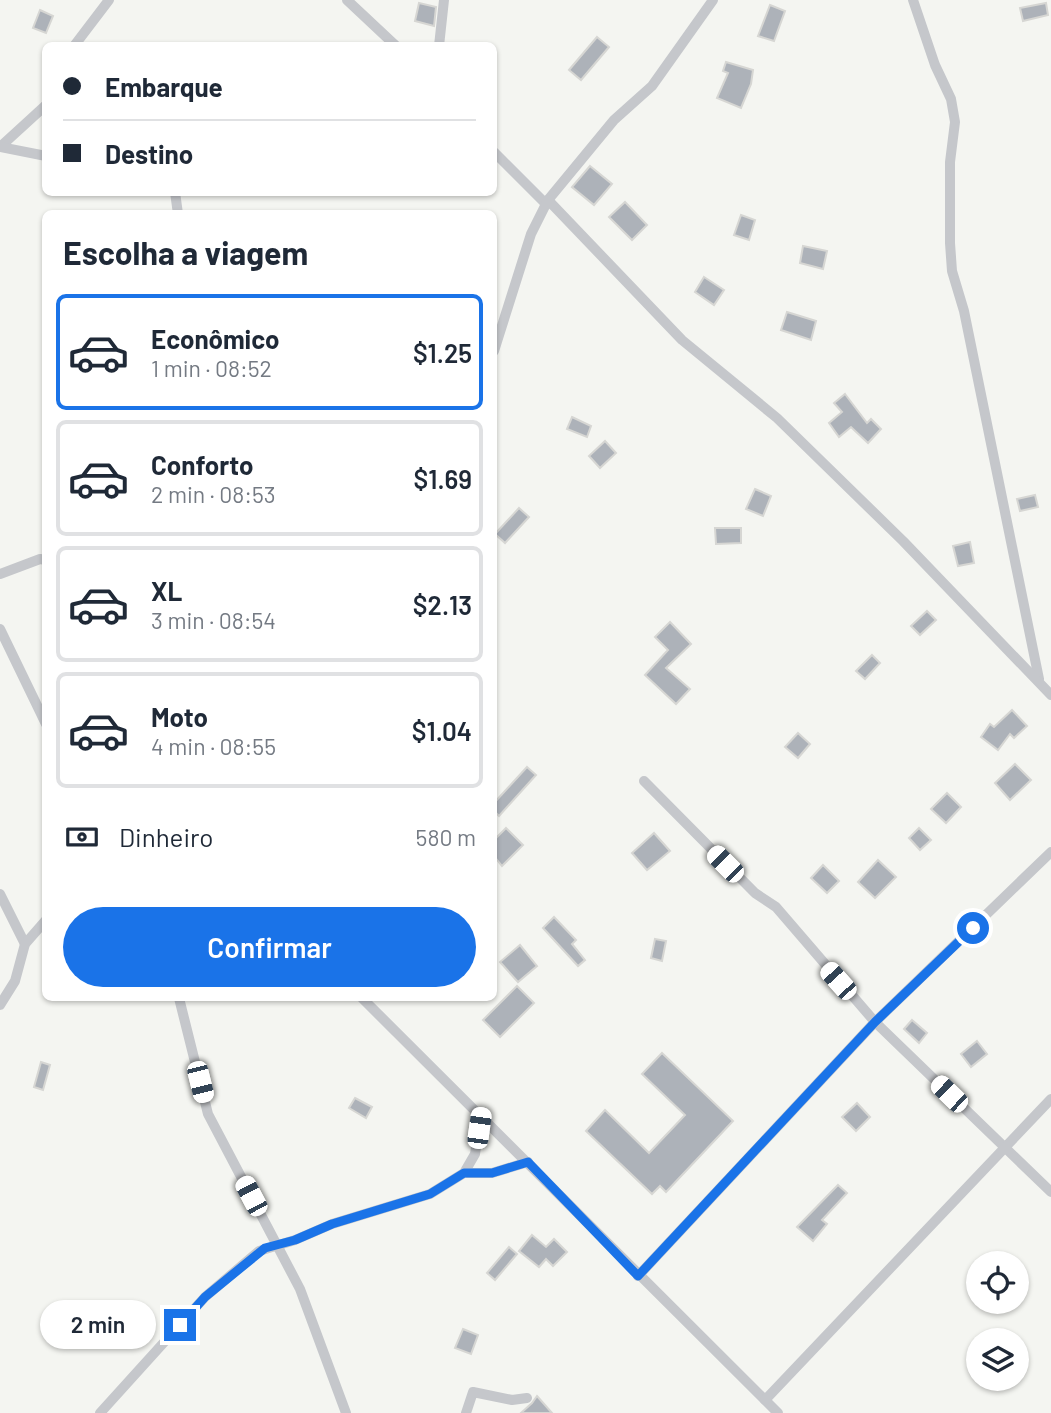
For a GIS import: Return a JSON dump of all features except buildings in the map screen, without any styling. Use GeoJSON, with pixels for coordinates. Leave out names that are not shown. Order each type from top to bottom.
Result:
{"type":"FeatureCollection","features":[{"type":"Feature","properties":{"kind":"street"},"geometry":{"type":"LineString","coordinates":[[77,42],[109,0]]}},
{"type":"Feature","properties":{"kind":"street"},"geometry":{"type":"LineString","coordinates":[[347,0],[392,42]]}},
{"type":"Feature","properties":{"kind":"street"},"geometry":{"type":"LineString","coordinates":[[439,42],[444,0]]}},
{"type":"Feature","properties":{"kind":"street"},"geometry":{"type":"LineString","coordinates":[[497,342],[531,234],[547,202],[614,120],[652,86],[713,0]]}},
{"type":"Feature","properties":{"kind":"street"},"geometry":{"type":"LineString","coordinates":[[913,0],[935,65],[951,99],[955,122],[950,162],[952,271],[964,311],[1039,680]]}},
{"type":"Feature","properties":{"kind":"street"},"geometry":{"type":"LineString","coordinates":[[0,147],[42,109]]}},
{"type":"Feature","properties":{"kind":"street"},"geometry":{"type":"LineString","coordinates":[[0,147],[42,155]]}},
{"type":"Feature","properties":{"kind":"street"},"geometry":{"type":"LineString","coordinates":[[497,155],[682,340],[777,418],[903,541],[1051,695]]}},
{"type":"Feature","properties":{"kind":"street"},"geometry":{"type":"LineString","coordinates":[[0,574],[42,559]]}},
{"type":"Feature","properties":{"kind":"street"},"geometry":{"type":"LineString","coordinates":[[0,629],[42,715]]}},
{"type":"Feature","properties":{"kind":"street"},"geometry":{"type":"LineString","coordinates":[[645,781],[755,893],[776,907],[875,1022],[1051,1192]]}},
{"type":"Feature","properties":{"kind":"street"},"geometry":{"type":"LineString","coordinates":[[638,1276],[875,1022],[1051,852]]}},
{"type":"Feature","properties":{"kind":"street"},"geometry":{"type":"LineString","coordinates":[[0,894],[24,944]]}},
{"type":"Feature","properties":{"kind":"street"},"geometry":{"type":"LineString","coordinates":[[0,1005],[15,981],[24,944],[42,924]]}},
{"type":"Feature","properties":{"kind":"street"},"geometry":{"type":"LineString","coordinates":[[180,1001],[208,1114],[304,1297],[346,1413]]}},
{"type":"Feature","properties":{"kind":"street"},"geometry":{"type":"LineString","coordinates":[[365,1001],[778,1413]]}},
{"type":"Feature","properties":{"kind":"street"},"geometry":{"type":"LineString","coordinates":[[765,1400],[1051,1100]]}},
{"type":"Feature","properties":{"kind":"street"},"geometry":{"type":"LineString","coordinates":[[100,1413],[205,1297],[259,1251],[430,1194],[464,1173],[475,1154],[481,1114]]}},
{"type":"Feature","properties":{"kind":"street"},"geometry":{"type":"LineString","coordinates":[[464,1173],[492,1173],[528,1162]]}},
{"type":"Feature","properties":{"kind":"street"},"geometry":{"type":"LineString","coordinates":[[466,1413],[473,1392],[512,1399],[527,1398]]}},
{"type":"Feature","properties":{"kind":"route"},"geometry":{"type":"LineString","coordinates":[[180,1325],[205,1297],[265,1248],[430,1194],[464,1173],[492,1173],[528,1162],[638,1276],[875,1022],[973,928]]}}]}
